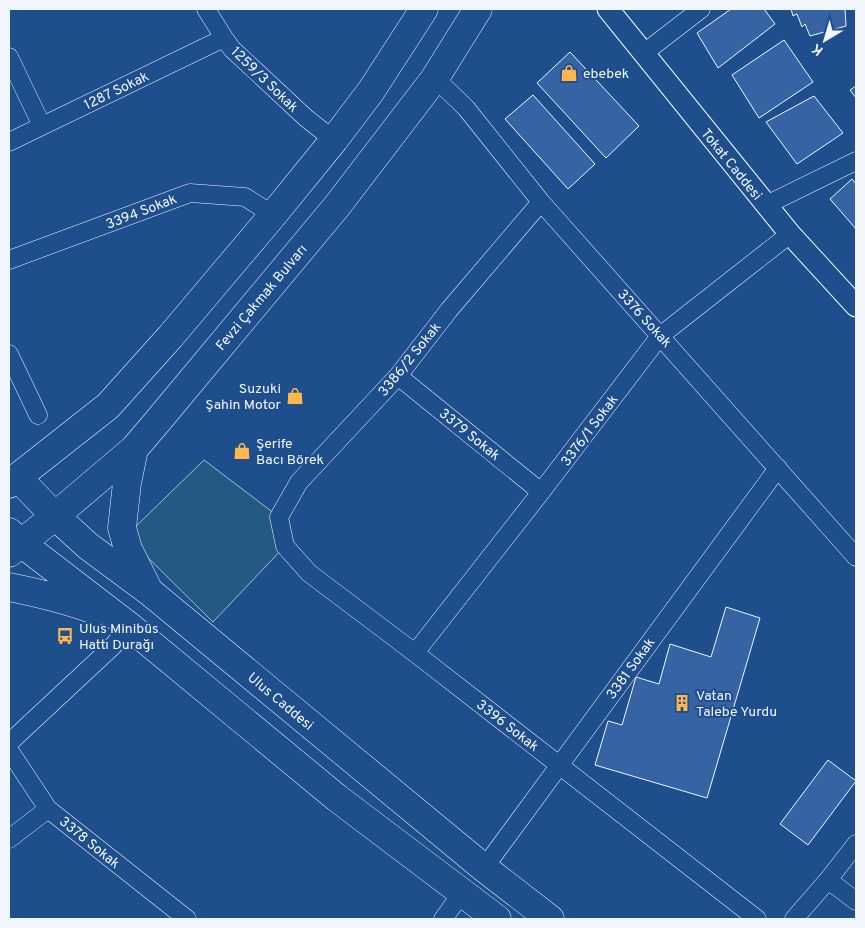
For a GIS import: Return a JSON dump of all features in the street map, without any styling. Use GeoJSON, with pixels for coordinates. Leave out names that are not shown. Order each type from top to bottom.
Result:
{"type":"FeatureCollection","features":[{"type":"Feature","properties":{"kind":"main road"},"geometry":{"type":"LineString","coordinates":[[13,481],[108,406],[170,337],[274,215],[334,140],[371,91],[424,9]]}},
{"type":"Feature","properties":{"kind":"main road","name":"Fevzi Çakmak Bulvarı"},"geometry":{"type":"LineString","coordinates":[[13,543],[55,516],[134,448],[337,206],[435,78],[479,10]]}},
{"type":"Feature","properties":{"kind":"main road"},"geometry":{"type":"LineString","coordinates":[[134,448],[127,483],[122,528],[128,549],[150,592]]}},
{"type":"Feature","properties":{"kind":"main road","name":"Ulus Caddesi"},"geometry":{"type":"LineString","coordinates":[[13,481],[88,546],[150,592],[484,868],[550,919]]}},
{"type":"Feature","properties":{"kind":"main road"},"geometry":{"type":"LineString","coordinates":[[13,543],[124,622],[337,798],[497,919]]}},
{"type":"Feature","properties":{"kind":"main road"},"geometry":{"type":"LineString","coordinates":[[9,588],[31,591],[73,602],[124,622]]}},
{"type":"Feature","properties":{"kind":"street","name":"1259/3 Sokak"},"geometry":{"type":"LineString","coordinates":[[206,9],[232,49],[306,118],[334,140]]}},
{"type":"Feature","properties":{"kind":"street"},"geometry":{"type":"LineString","coordinates":[[644,54],[701,9]]}},
{"type":"Feature","properties":{"kind":"street","name":"Tokat Caddesi"},"geometry":{"type":"LineString","coordinates":[[606,11],[644,54],[790,234],[856,306]]}},
{"type":"Feature","properties":{"kind":"street","name":"1287 Sokak"},"geometry":{"type":"LineString","coordinates":[[9,142],[224,38]]}},
{"type":"Feature","properties":{"kind":"street"},"geometry":{"type":"LineString","coordinates":[[9,57],[42,126]]}},
{"type":"Feature","properties":{"kind":"street","name":"3376 Sokak"},"geometry":{"type":"LineString","coordinates":[[435,78],[466,108],[541,202],[856,557]]}},
{"type":"Feature","properties":{"kind":"street"},"geometry":{"type":"LineString","coordinates":[[766,205],[856,161]]}},
{"type":"Feature","properties":{"kind":"street","name":"3394 Sokak"},"geometry":{"type":"LineString","coordinates":[[9,260],[190,193],[245,197],[274,215]]}},
{"type":"Feature","properties":{"kind":"street","name":"3386/2 Sokak"},"geometry":{"type":"LineString","coordinates":[[279,517],[299,482],[398,376],[449,310],[541,202]]}},
{"type":"Feature","properties":{"kind":"street","name":"3376/1 Sokak"},"geometry":{"type":"LineString","coordinates":[[415,653],[660,336],[790,234]]}},
{"type":"Feature","properties":{"kind":"street"},"geometry":{"type":"LineString","coordinates":[[9,354],[38,416]]}},
{"type":"Feature","properties":{"kind":"street","name":"3379 Sokak"},"geometry":{"type":"LineString","coordinates":[[398,376],[541,492]]}},
{"type":"Feature","properties":{"kind":"street","name":"3381 Sokak"},"geometry":{"type":"LineString","coordinates":[[484,868],[778,468]]}},
{"type":"Feature","properties":{"kind":"street","name":"3396 Sokak"},"geometry":{"type":"LineString","coordinates":[[279,517],[285,546],[309,573],[757,919]]}},
{"type":"Feature","properties":{"kind":"street"},"geometry":{"type":"LineString","coordinates":[[9,743],[113,646],[124,622]]}},
{"type":"Feature","properties":{"kind":"street","name":"3378 Sokak"},"geometry":{"type":"LineString","coordinates":[[9,750],[48,809],[182,918]]}},
{"type":"Feature","properties":{"kind":"street"},"geometry":{"type":"LineString","coordinates":[[9,839],[48,809]]}},
{"type":"Feature","properties":{"kind":"street"},"geometry":{"type":"LineString","coordinates":[[794,919],[856,844]]}},
{"type":"Feature","properties":{"kind":"street"},"geometry":{"type":"LineString","coordinates":[[828,880],[856,901]]}},
{"type":"Feature","properties":{"kind":"street"},"geometry":{"type":"LineString","coordinates":[[443,919],[462,892]]}},
{"type":"Feature","properties":{"kind":"shaded area"},"geometry":{"type":"Polygon","coordinates":[[[204,460],[279,517],[285,546],[213,622],[126,536],[204,460]]]}},
{"type":"Feature","properties":{"kind":"building"},"geometry":{"type":"Polygon","coordinates":[[[731,9],[764,9],[775,24],[718,68],[697,33],[731,9]]]}},
{"type":"Feature","properties":{"kind":"building"},"geometry":{"type":"Polygon","coordinates":[[[791,9],[845,9],[846,26],[810,36],[805,24],[802,27],[797,14],[793,16],[791,9]]]}},
{"type":"Feature","properties":{"kind":"building"},"geometry":{"type":"Polygon","coordinates":[[[784,40],[813,82],[759,118],[732,75],[784,40]]]}},
{"type":"Feature","properties":{"kind":"building"},"geometry":{"type":"Polygon","coordinates":[[[570,52],[639,126],[606,158],[537,83],[570,52]]]}},
{"type":"Feature","properties":{"kind":"building"},"geometry":{"type":"Polygon","coordinates":[[[856,86],[856,98],[850,90],[856,86]]]}},
{"type":"Feature","properties":{"kind":"building"},"geometry":{"type":"Polygon","coordinates":[[[533,95],[595,164],[568,189],[505,119],[533,95]]]}},
{"type":"Feature","properties":{"kind":"building"},"geometry":{"type":"Polygon","coordinates":[[[814,96],[843,133],[797,164],[766,122],[814,96]]]}},
{"type":"Feature","properties":{"kind":"building"},"geometry":{"type":"Polygon","coordinates":[[[852,179],[856,184],[856,229],[830,199],[852,179]]]}},
{"type":"Feature","properties":{"kind":"building","name":"Vatan Talebe Yurdu"},"geometry":{"type":"Polygon","coordinates":[[[726,607],[760,618],[707,798],[595,765],[608,721],[622,725],[636,677],[659,684],[670,644],[711,657],[726,607]]]}},
{"type":"Feature","properties":{"kind":"building"},"geometry":{"type":"Polygon","coordinates":[[[828,760],[856,781],[808,845],[780,824],[828,760]]]}},
{"type":"Feature","properties":{"kind":"place","name":"ebebek"},"geometry":{"type":"Point","coordinates":[569,73]}},
{"type":"Feature","properties":{"kind":"place","name":"Suzuki Şahin Motor"},"geometry":{"type":"Point","coordinates":[295,396]}},
{"type":"Feature","properties":{"kind":"place","name":"Şerife Bacı Börek"},"geometry":{"type":"Point","coordinates":[242,451]}},
{"type":"Feature","properties":{"kind":"place","name":"Ulus Minibüs Hattı Durağı"},"geometry":{"type":"Point","coordinates":[65,636]}},
{"type":"Feature","properties":{"kind":"place","name":"Vatan Talebe Yurdu"},"geometry":{"type":"Point","coordinates":[682,703]}}]}
